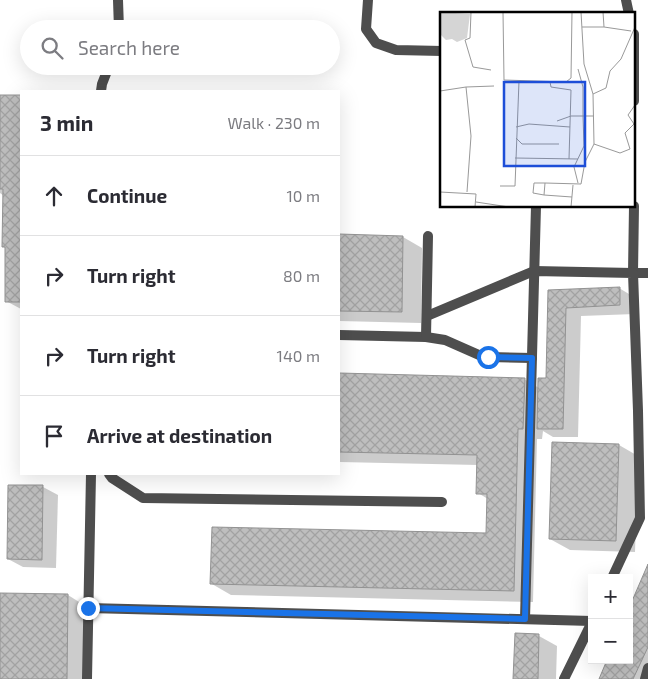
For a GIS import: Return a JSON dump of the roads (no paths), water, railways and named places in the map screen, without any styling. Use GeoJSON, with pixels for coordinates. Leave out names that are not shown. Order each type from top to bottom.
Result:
{"type":"FeatureCollection","features":[{"type":"Feature","properties":{"kind":"lane"},"geometry":{"type":"LineString","coordinates":[[118,0],[119,20]]}},
{"type":"Feature","properties":{"kind":"lane"},"geometry":{"type":"LineString","coordinates":[[368,0],[366,29],[376,43],[396,50],[440,51]]}},
{"type":"Feature","properties":{"kind":"lane"},"geometry":{"type":"LineString","coordinates":[[101,90],[106,75]]}},
{"type":"Feature","properties":{"kind":"lane"},"geometry":{"type":"LineString","coordinates":[[525,619],[536,208]]}},
{"type":"Feature","properties":{"kind":"lane"},"geometry":{"type":"LineString","coordinates":[[614,574],[640,518],[643,411],[633,273],[634,208]]}},
{"type":"Feature","properties":{"kind":"lane"},"geometry":{"type":"LineString","coordinates":[[426,336],[428,236]]}},
{"type":"Feature","properties":{"kind":"lane"},"geometry":{"type":"LineString","coordinates":[[427,316],[534,271],[648,273]]}},
{"type":"Feature","properties":{"kind":"lane"},"geometry":{"type":"LineString","coordinates":[[340,336],[426,336],[444,340],[480,355],[532,358]]}},
{"type":"Feature","properties":{"kind":"lane"},"geometry":{"type":"LineString","coordinates":[[87,679],[91,475]]}},
{"type":"Feature","properties":{"kind":"lane"},"geometry":{"type":"LineString","coordinates":[[110,475],[143,498],[442,502]]}},
{"type":"Feature","properties":{"kind":"lane"},"geometry":{"type":"LineString","coordinates":[[88,608],[588,622]]}},
{"type":"Feature","properties":{"kind":"lane"},"geometry":{"type":"LineString","coordinates":[[564,679],[588,630]]}},
{"type":"Feature","properties":{"kind":"lane"},"geometry":{"type":"LineString","coordinates":[[645,679],[648,668]]}}]}
